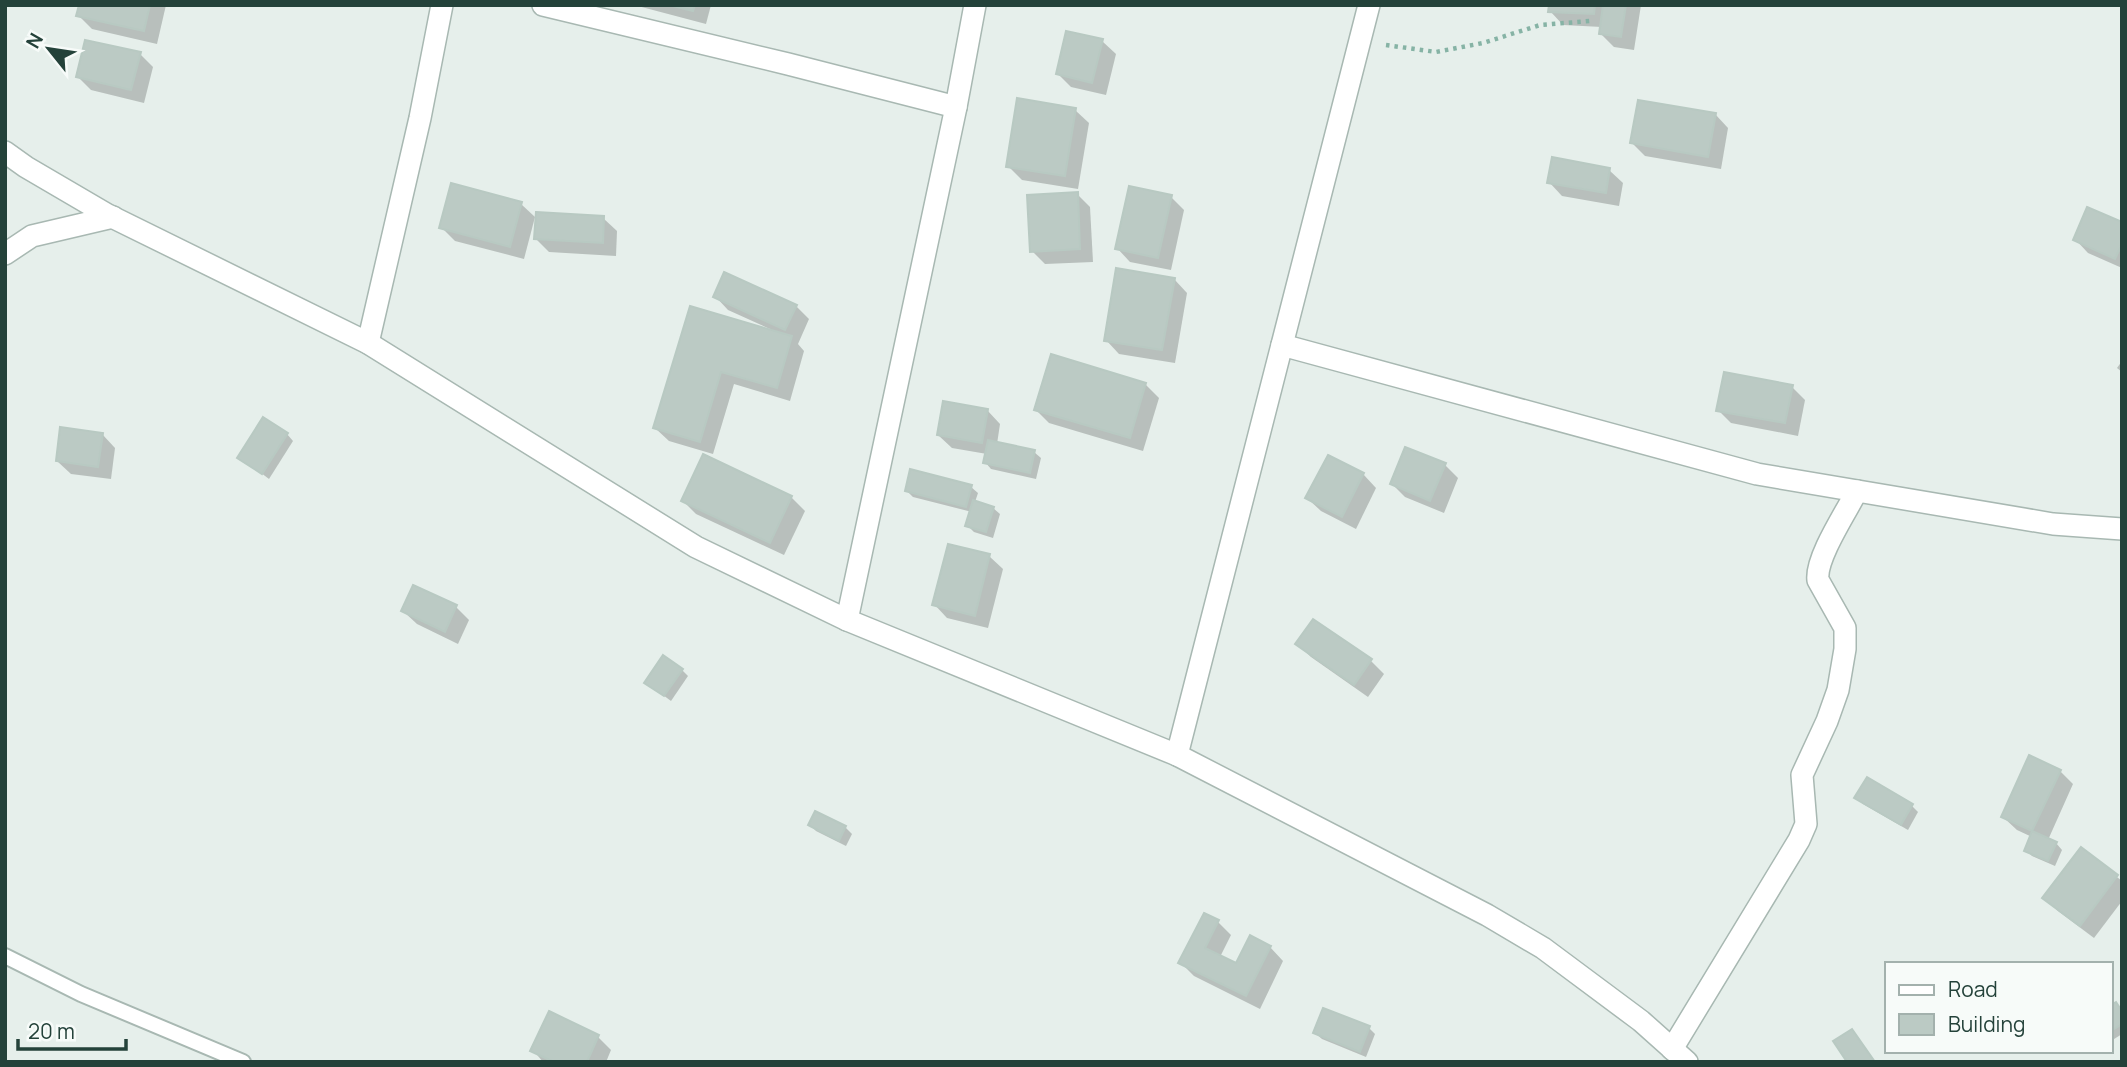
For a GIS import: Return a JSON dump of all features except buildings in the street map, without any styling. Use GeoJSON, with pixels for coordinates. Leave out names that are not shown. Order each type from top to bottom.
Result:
{"type":"FeatureCollection","features":[{"type":"Feature","properties":{"kind":"street"},"geometry":{"type":"LineString","coordinates":[[368,343],[420,117],[442,5]]}},
{"type":"Feature","properties":{"kind":"street"},"geometry":{"type":"LineString","coordinates":[[542,5],[956,107]]}},
{"type":"Feature","properties":{"kind":"street"},"geometry":{"type":"LineString","coordinates":[[847,620],[956,107],[975,5]]}},
{"type":"Feature","properties":{"kind":"street"},"geometry":{"type":"LineString","coordinates":[[1177,755],[1369,5]]}},
{"type":"Feature","properties":{"kind":"street"},"geometry":{"type":"LineString","coordinates":[[5,152],[113,217],[368,343],[696,547],[847,620],[1177,755],[1487,915],[1543,948],[1641,1021],[1679,1055],[1806,824],[1802,775],[1827,722],[1838,691],[1846,628],[1818,580],[1817,572],[1822,557],[1857,491]]}},
{"type":"Feature","properties":{"kind":"street"},"geometry":{"type":"LineString","coordinates":[[5,254],[32,236],[113,217]]}},
{"type":"Feature","properties":{"kind":"street"},"geometry":{"type":"LineString","coordinates":[[1282,345],[1757,474],[2053,524],[2122,529]]}},
{"type":"Feature","properties":{"kind":"lane"},"geometry":{"type":"LineString","coordinates":[[5,956],[80,994],[243,1062]]}},
{"type":"Feature","properties":{"kind":"path"},"geometry":{"type":"LineString","coordinates":[[1361,41],[1436,52],[1483,43],[1540,25],[1590,22]]}}]}
